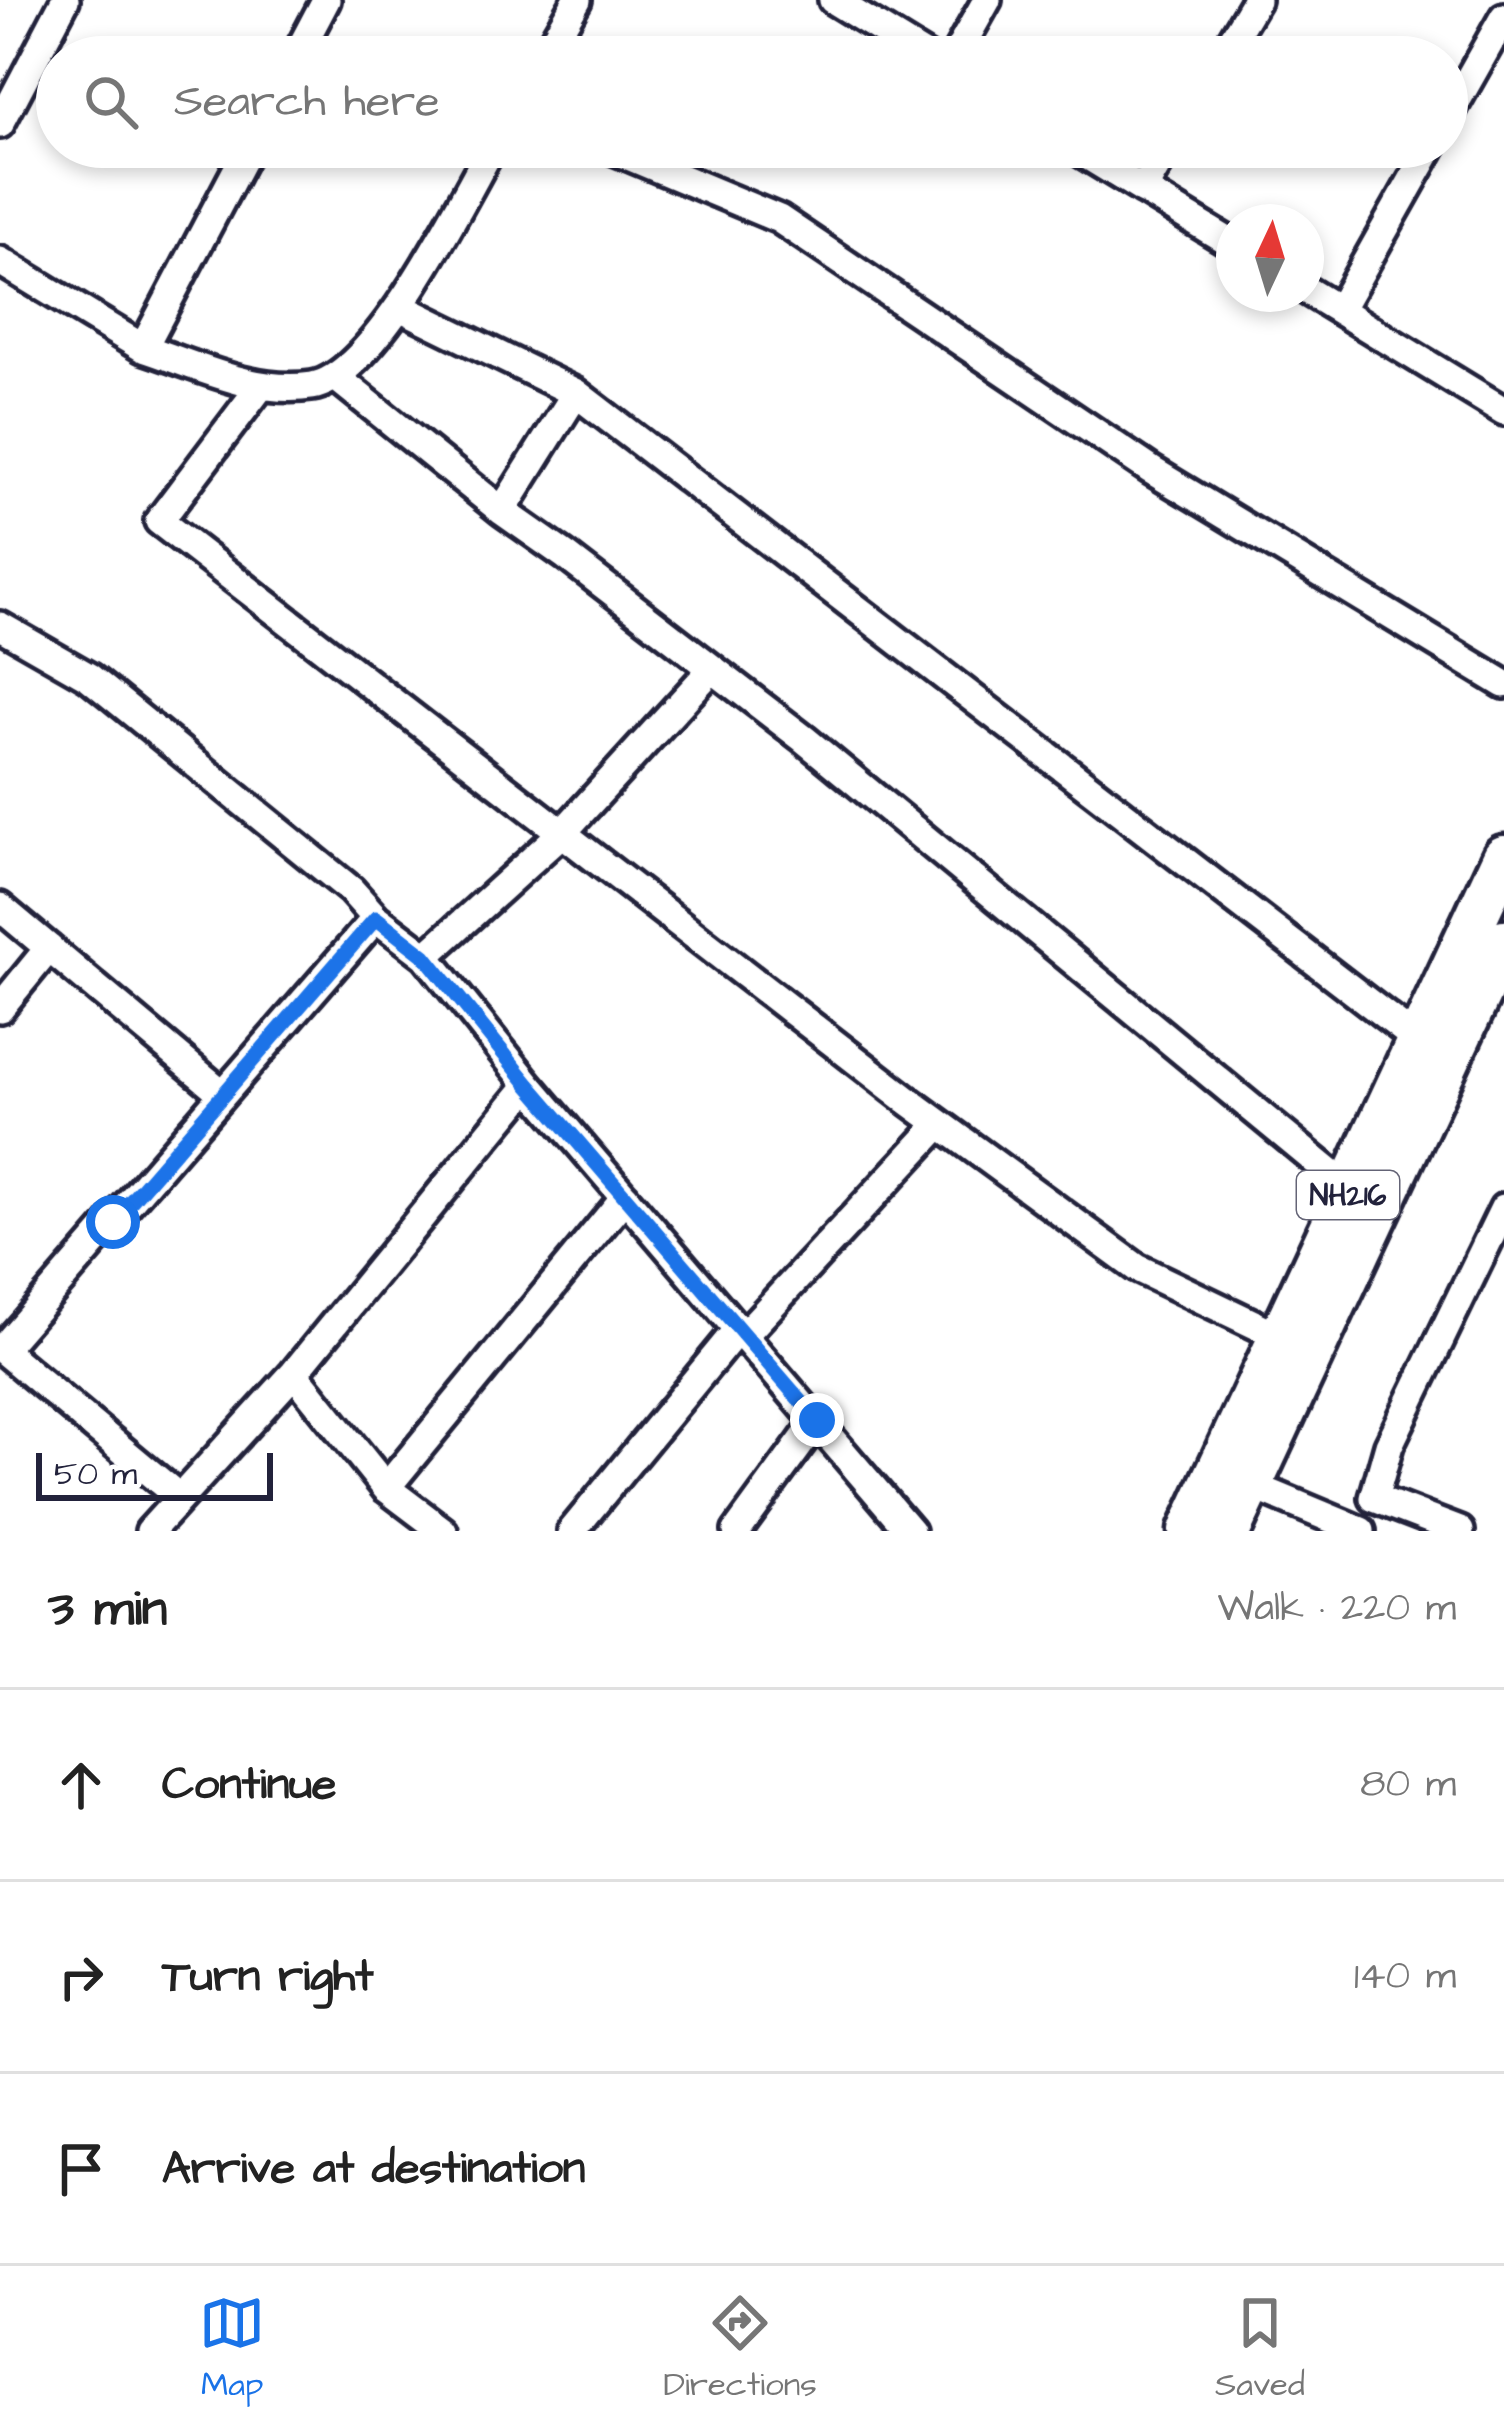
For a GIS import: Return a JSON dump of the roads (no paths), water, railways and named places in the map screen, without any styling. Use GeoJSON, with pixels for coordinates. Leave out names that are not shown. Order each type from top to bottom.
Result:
{"type":"FeatureCollection","features":[{"type":"Feature","properties":{"kind":"highway","name":"NH216"},"geometry":{"type":"LineString","coordinates":[[1228,1531],[1234,1478],[1281,1337],[1504,857]]}},
{"type":"Feature","properties":{"kind":"highway","name":"NH216"},"geometry":{"type":"LineString","coordinates":[[1190,1531],[1234,1478],[1504,941]]}},
{"type":"Feature","properties":{"kind":"street"},"geometry":{"type":"LineString","coordinates":[[46,36],[65,0]]}},
{"type":"Feature","properties":{"kind":"street"},"geometry":{"type":"LineString","coordinates":[[307,36],[326,0]]}},
{"type":"Feature","properties":{"kind":"street"},"geometry":{"type":"LineString","coordinates":[[557,36],[578,0]]}},
{"type":"Feature","properties":{"kind":"street"},"geometry":{"type":"LineString","coordinates":[[833,0],[892,36]]}},
{"type":"Feature","properties":{"kind":"street"},"geometry":{"type":"LineString","coordinates":[[967,36],[987,0]]}},
{"type":"Feature","properties":{"kind":"street"},"geometry":{"type":"LineString","coordinates":[[1235,36],[1256,0]]}},
{"type":"Feature","properties":{"kind":"street"},"geometry":{"type":"LineString","coordinates":[[1468,81],[1504,17]]}},
{"type":"Feature","properties":{"kind":"street"},"geometry":{"type":"LineString","coordinates":[[0,124],[36,55]]}},
{"type":"Feature","properties":{"kind":"street"},"geometry":{"type":"LineString","coordinates":[[142,348],[237,168]]}},
{"type":"Feature","properties":{"kind":"street"},"geometry":{"type":"LineString","coordinates":[[0,261],[142,348],[261,386],[313,386],[337,377],[400,307],[480,168]]}},
{"type":"Feature","properties":{"kind":"street"},"geometry":{"type":"LineString","coordinates":[[657,168],[779,219],[1151,470],[1504,684]]}},
{"type":"Feature","properties":{"kind":"street"},"geometry":{"type":"LineString","coordinates":[[1107,168],[1216,234]]}},
{"type":"Feature","properties":{"kind":"street"},"geometry":{"type":"LineString","coordinates":[[1143,190],[1156,168]]}},
{"type":"Feature","properties":{"kind":"street"},"geometry":{"type":"LineString","coordinates":[[1340,310],[1419,168]]}},
{"type":"Feature","properties":{"kind":"street"},"geometry":{"type":"LineString","coordinates":[[1324,301],[1504,411]]}},
{"type":"Feature","properties":{"kind":"street"},"geometry":{"type":"LineString","coordinates":[[400,307],[576,393],[1420,1042]]}},
{"type":"Feature","properties":{"kind":"street"},"geometry":{"type":"LineString","coordinates":[[337,377],[502,511],[804,740],[1351,1190]]}},
{"type":"Feature","properties":{"kind":"street"},"geometry":{"type":"LineString","coordinates":[[261,386],[159,521],[940,1124],[1138,1268],[1281,1337]]}},
{"type":"Feature","properties":{"kind":"street"},"geometry":{"type":"LineString","coordinates":[[502,511],[576,393]]}},
{"type":"Feature","properties":{"kind":"street"},"geometry":{"type":"LineString","coordinates":[[1,629],[89,677],[425,956],[529,1085],[910,1531]]}},
{"type":"Feature","properties":{"kind":"street"},"geometry":{"type":"LineString","coordinates":[[425,956],[564,831],[712,669]]}},
{"type":"Feature","properties":{"kind":"street"},"geometry":{"type":"LineString","coordinates":[[0,907],[223,1094]]}},
{"type":"Feature","properties":{"kind":"street"},"geometry":{"type":"LineString","coordinates":[[180,1498],[1,1348],[376,918]]}},
{"type":"Feature","properties":{"kind":"street"},"geometry":{"type":"LineString","coordinates":[[0,1008],[49,948]]}},
{"type":"Feature","properties":{"kind":"street"},"geometry":{"type":"LineString","coordinates":[[150,1531],[294,1373],[529,1085]]}},
{"type":"Feature","properties":{"kind":"street"},"geometry":{"type":"LineString","coordinates":[[572,1531],[740,1333],[940,1124]]}},
{"type":"Feature","properties":{"kind":"street"},"geometry":{"type":"LineString","coordinates":[[386,1488],[625,1197]]}},
{"type":"Feature","properties":{"kind":"street"},"geometry":{"type":"LineString","coordinates":[[1460,1531],[1374,1498],[1389,1445],[1504,1208]]}},
{"type":"Feature","properties":{"kind":"street"},"geometry":{"type":"LineString","coordinates":[[294,1373],[386,1488],[443,1531]]}},
{"type":"Feature","properties":{"kind":"street"},"geometry":{"type":"LineString","coordinates":[[737,1531],[817,1420]]}},
{"type":"Feature","properties":{"kind":"street"},"geometry":{"type":"LineString","coordinates":[[1234,1478],[1361,1531]]}}]}
